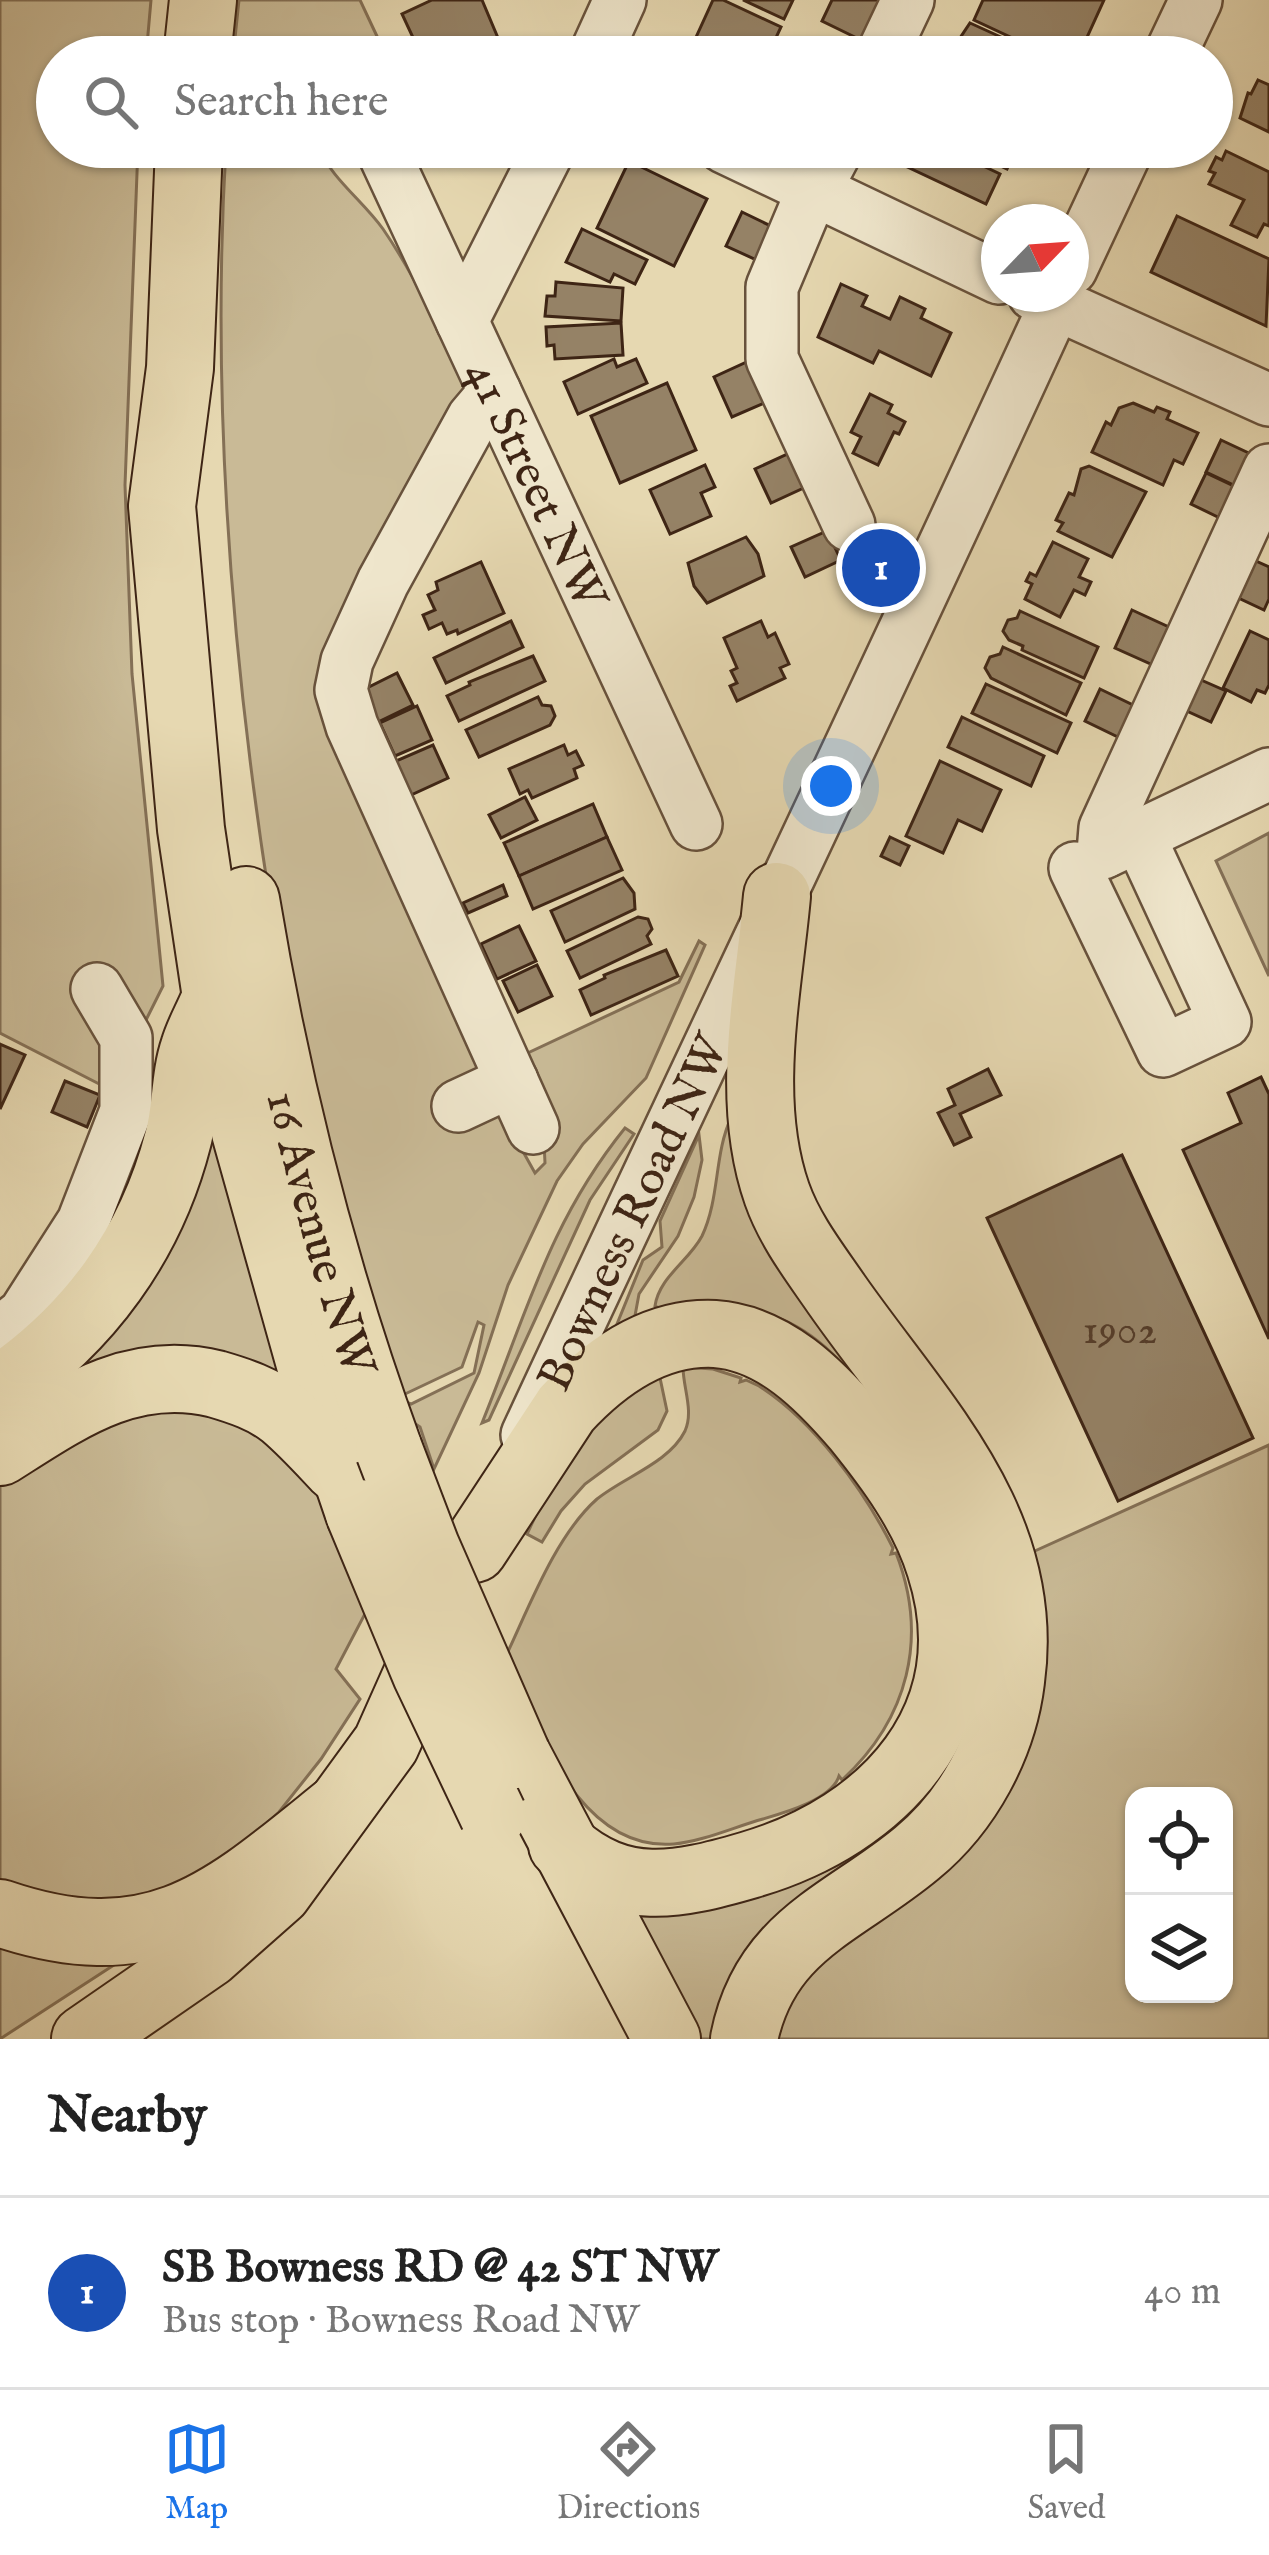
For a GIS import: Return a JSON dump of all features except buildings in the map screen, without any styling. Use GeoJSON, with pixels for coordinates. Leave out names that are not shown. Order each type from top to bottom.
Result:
{"type":"FeatureCollection","features":[{"type":"Feature","properties":{"kind":"main road"},"geometry":{"type":"LineString","coordinates":[[199,36],[202,0]]}},
{"type":"Feature","properties":{"kind":"main road","name":"16 Avenue NW"},"geometry":{"type":"LineString","coordinates":[[188,168],[180,368],[162,506],[191,829],[216,998],[258,1182],[365,1480],[434,1692],[493,1815],[615,2039]]}},
{"type":"Feature","properties":{"kind":"main road","name":"16 Avenue NW"},"geometry":{"type":"LineString","coordinates":[[180,368],[208,490],[217,699],[262,989],[317,1222],[365,1480],[426,1547],[517,1755],[667,2039]]}},
{"type":"Feature","properties":{"kind":"main road"},"geometry":{"type":"LineString","coordinates":[[744,2039],[763,1983],[792,1943],[919,1851],[958,1810],[984,1767],[1003,1720],[1014,1636],[1003,1553],[978,1496],[820,1272],[778,1196],[764,1147],[760,1109],[777,896]]}},
{"type":"Feature","properties":{"kind":"main road"},"geometry":{"type":"LineString","coordinates":[[0,1389],[43,1360],[75,1329],[128,1258],[166,1179],[188,1095],[192,1052],[216,998]]}},
{"type":"Feature","properties":{"kind":"main road"},"geometry":{"type":"LineString","coordinates":[[474,1549],[566,1409],[596,1380],[638,1351],[711,1334],[746,1341],[780,1357],[837,1406],[906,1496],[940,1565],[948,1600],[950,1647],[938,1708],[906,1769],[865,1810],[788,1852],[725,1872],[670,1882],[611,1878],[562,1845]]}},
{"type":"Feature","properties":{"kind":"main road"},"geometry":{"type":"LineString","coordinates":[[0,1453],[98,1392],[148,1379],[175,1378],[240,1391],[267,1404],[365,1480]]}},
{"type":"Feature","properties":{"kind":"main road","name":"Bowness Road NW"},"geometry":{"type":"LineString","coordinates":[[85,2039],[208,1954],[278,1892],[386,1744],[474,1549]]}},
{"type":"Feature","properties":{"kind":"main road"},"geometry":{"type":"LineString","coordinates":[[0,1913],[72,1932],[124,1932],[157,1926],[219,1901],[338,1809]]}},
{"type":"Feature","properties":{"kind":"street"},"geometry":{"type":"LineString","coordinates":[[604,36],[620,0]]}},
{"type":"Feature","properties":{"kind":"street"},"geometry":{"type":"LineString","coordinates":[[890,36],[908,0]]}},
{"type":"Feature","properties":{"kind":"street"},"geometry":{"type":"LineString","coordinates":[[1179,36],[1196,0]]}},
{"type":"Feature","properties":{"kind":"street","name":"41 Street NW"},"geometry":{"type":"LineString","coordinates":[[391,168],[696,824]]}},
{"type":"Feature","properties":{"kind":"street"},"geometry":{"type":"LineString","coordinates":[[462,321],[539,168]]}},
{"type":"Feature","properties":{"kind":"street"},"geometry":{"type":"LineString","coordinates":[[849,525],[772,359],[772,287],[827,168],[981,266]]}},
{"type":"Feature","properties":{"kind":"street","name":"Bowness Road NW"},"geometry":{"type":"LineString","coordinates":[[1089,223],[1117,168]]}},
{"type":"Feature","properties":{"kind":"street"},"geometry":{"type":"LineString","coordinates":[[1089,307],[1269,400]]}},
{"type":"Feature","properties":{"kind":"street","name":"Bowness Road NW"},"geometry":{"type":"LineString","coordinates":[[474,1549],[777,896],[903,640],[1045,312]]}},
{"type":"Feature","properties":{"kind":"street"},"geometry":{"type":"LineString","coordinates":[[495,392],[473,418],[383,582],[347,662],[341,690],[352,726],[533,1128]]}},
{"type":"Feature","properties":{"kind":"street"},"geometry":{"type":"LineString","coordinates":[[1269,470],[1091,859],[1269,774]]}},
{"type":"Feature","properties":{"kind":"street"},"geometry":{"type":"LineString","coordinates":[[0,1333],[24,1314],[83,1222],[126,1111],[126,1037],[98,989]]}},
{"type":"Feature","properties":{"kind":"street"},"geometry":{"type":"LineString","coordinates":[[458,1106],[512,1081]]}},
{"type":"Feature","properties":{"kind":"shaded area"},"geometry":{"type":"Polygon","coordinates":[[[0,0],[151,0],[148,36],[36,36],[36,168],[137,168],[125,485],[132,674],[163,986],[111,1090],[0,1033],[0,0]]]}},
{"type":"Feature","properties":{"kind":"shaded area"},"geometry":{"type":"Polygon","coordinates":[[[239,0],[360,0],[377,36],[235,36],[239,0]]]}},
{"type":"Feature","properties":{"kind":"shaded area"},"geometry":{"type":"Polygon","coordinates":[[[225,168],[330,168],[396,248],[467,391],[347,642],[497,1105],[535,1173],[545,1163],[544,1142],[515,1059],[679,982],[699,941],[705,945],[646,1078],[583,1144],[557,1181],[508,1285],[479,1373],[434,1469],[406,1402],[411,1404],[474,1373],[484,1325],[478,1322],[462,1367],[403,1399],[375,1333],[270,902],[245,714],[228,525],[222,241],[225,168]]]}},
{"type":"Feature","properties":{"kind":"shaded area"},"geometry":{"type":"Polygon","coordinates":[[[1269,833],[1269,976],[1216,861],[1269,833]]]}},
{"type":"Feature","properties":{"kind":"shaded area"},"geometry":{"type":"Polygon","coordinates":[[[731,1118],[885,1412],[837,1358],[794,1325],[754,1313],[655,1306],[662,1286],[702,1236],[731,1118]]]}},
{"type":"Feature","properties":{"kind":"shaded area"},"geometry":{"type":"Polygon","coordinates":[[[212,1120],[287,1372],[37,1392],[212,1120]]]}},
{"type":"Feature","properties":{"kind":"shaded area"},"geometry":{"type":"Polygon","coordinates":[[[625,1128],[634,1134],[590,1200],[489,1420],[482,1423],[558,1234],[625,1128]]]}},
{"type":"Feature","properties":{"kind":"shaded area"},"geometry":{"type":"Polygon","coordinates":[[[699,1135],[702,1160],[678,1236],[639,1294],[634,1321],[617,1324],[643,1260],[662,1247],[660,1221],[699,1135]]]}},
{"type":"Feature","properties":{"kind":"shaded area"},"geometry":{"type":"Polygon","coordinates":[[[683,1367],[713,1369],[759,1386],[799,1418],[836,1458],[881,1526],[893,1548],[891,1554],[896,1553],[911,1616],[911,1646],[897,1704],[865,1756],[842,1780],[839,1776],[828,1791],[796,1808],[674,1844],[641,1841],[612,1828],[587,1807],[548,1751],[504,1660],[544,1575],[582,1514],[668,1452],[685,1431],[688,1407],[683,1367]]]}},
{"type":"Feature","properties":{"kind":"shaded area"},"geometry":{"type":"Polygon","coordinates":[[[651,1373],[660,1378],[667,1411],[658,1430],[585,1484],[542,1542],[527,1534],[573,1437],[651,1373]]]}},
{"type":"Feature","properties":{"kind":"shaded area"},"geometry":{"type":"Polygon","coordinates":[[[160,1402],[265,1432],[323,1496],[367,1610],[336,1669],[360,1699],[279,1812],[227,1859],[185,1886],[87,1906],[0,1888],[0,1480],[110,1411],[160,1402]]]}},
{"type":"Feature","properties":{"kind":"shaded area"},"geometry":{"type":"Polygon","coordinates":[[[1269,1445],[1269,2039],[766,2039],[784,1993],[933,1873],[1026,1555],[1269,1445]]]}},
{"type":"Feature","properties":{"kind":"shaded area"},"geometry":{"type":"Polygon","coordinates":[[[866,1850],[873,1859],[715,2039],[694,2039],[637,1916],[695,1912],[755,1898],[866,1850]]]}},
{"type":"Feature","properties":{"kind":"shaded area"},"geometry":{"type":"Polygon","coordinates":[[[0,1939],[117,1963],[0,2039],[0,1939]]]}},
{"type":"Feature","properties":{"kind":"place","name":"SB Bowness RD @ 42 ST NW"},"geometry":{"type":"Point","coordinates":[881,568]}}]}
